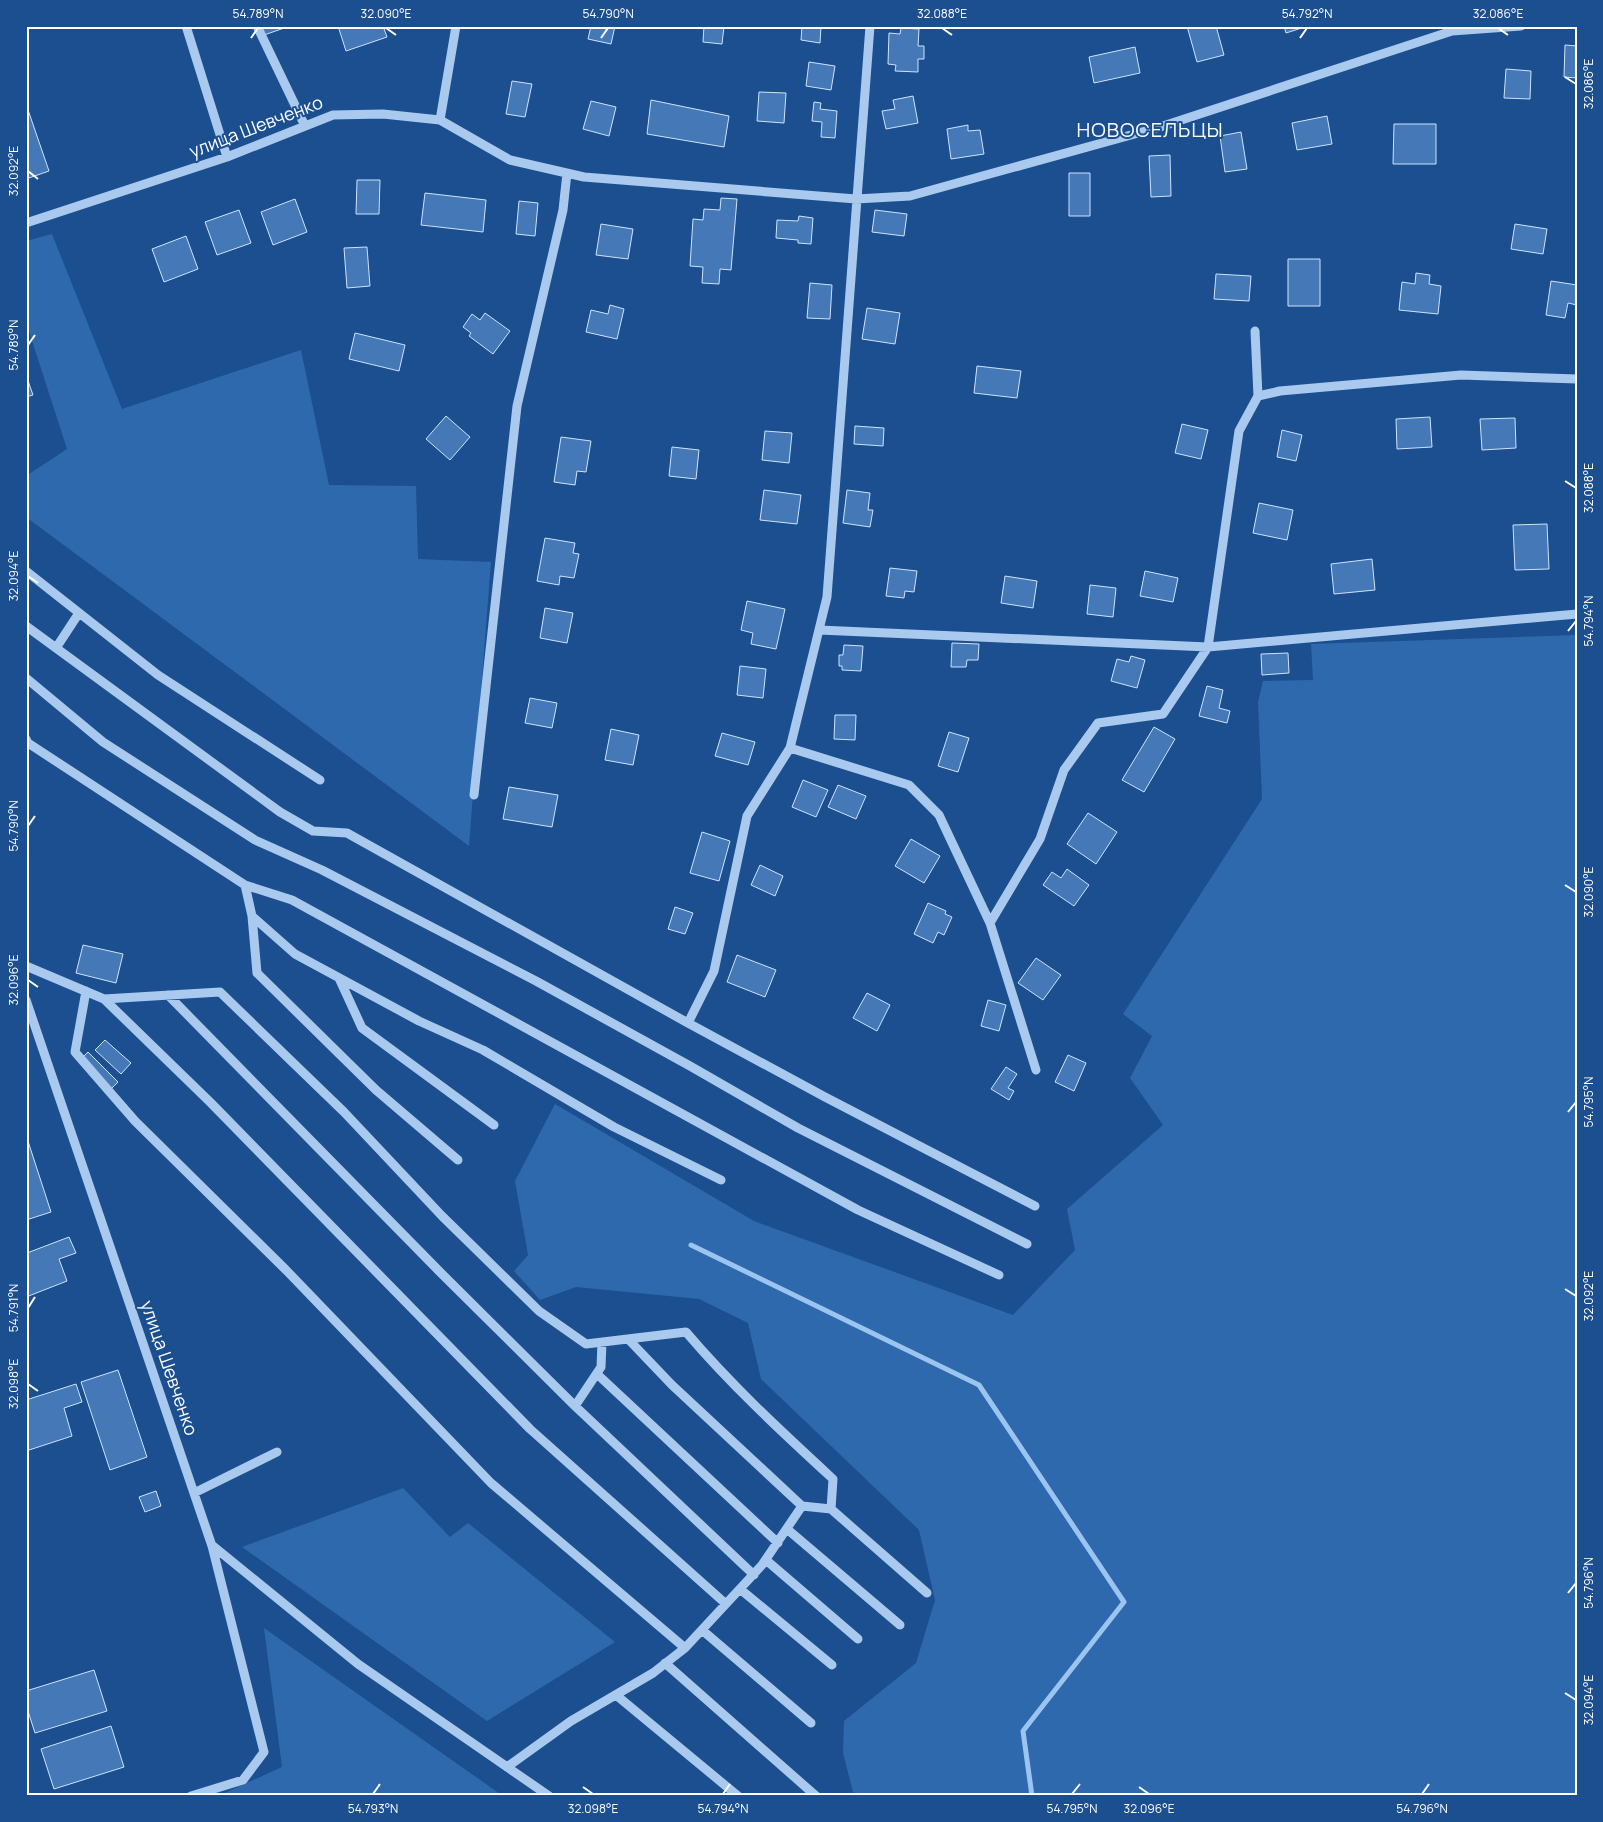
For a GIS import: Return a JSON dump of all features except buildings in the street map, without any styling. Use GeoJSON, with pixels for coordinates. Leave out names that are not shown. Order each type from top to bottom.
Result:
{"type":"FeatureCollection","features":[{"type":"Feature","properties":{"kind":"street"},"geometry":{"type":"LineString","coordinates":[[186,26],[227,157]]}},
{"type":"Feature","properties":{"kind":"street"},"geometry":{"type":"LineString","coordinates":[[257,26],[305,126]]}},
{"type":"Feature","properties":{"kind":"street"},"geometry":{"type":"LineString","coordinates":[[456,26],[440,120],[510,160],[584,178],[856,198],[910,196],[957,185],[1160,127],[1452,31],[1521,26]]}},
{"type":"Feature","properties":{"kind":"street"},"geometry":{"type":"LineString","coordinates":[[688,1023],[714,971],[747,816],[790,748],[827,597],[870,26]]}},
{"type":"Feature","properties":{"kind":"street","name":"улица Шевченко"},"geometry":{"type":"LineString","coordinates":[[26,223],[227,157],[334,114],[383,114],[440,120]]}},
{"type":"Feature","properties":{"kind":"street"},"geometry":{"type":"LineString","coordinates":[[474,795],[517,406],[563,210],[567,173]]}},
{"type":"Feature","properties":{"kind":"street"},"geometry":{"type":"LineString","coordinates":[[990,923],[1040,839],[1064,770],[1098,723],[1163,714],[1208,647],[1239,431],[1258,396],[1255,331]]}},
{"type":"Feature","properties":{"kind":"street"},"geometry":{"type":"LineString","coordinates":[[1258,396],[1280,391],[1461,375],[1577,379]]}},
{"type":"Feature","properties":{"kind":"street"},"geometry":{"type":"LineString","coordinates":[[26,571],[158,675],[320,780]]}},
{"type":"Feature","properties":{"kind":"street"},"geometry":{"type":"LineString","coordinates":[[56,648],[79,613]]}},
{"type":"Feature","properties":{"kind":"street"},"geometry":{"type":"LineString","coordinates":[[819,630],[1208,647],[1575,615]]}},
{"type":"Feature","properties":{"kind":"street"},"geometry":{"type":"LineString","coordinates":[[26,626],[288,817],[313,831],[347,833],[688,1023],[825,1097],[1036,1206]]}},
{"type":"Feature","properties":{"kind":"street"},"geometry":{"type":"LineString","coordinates":[[26,678],[103,742],[255,840],[322,870],[484,954],[690,1066],[798,1128],[1027,1244]]}},
{"type":"Feature","properties":{"kind":"street"},"geometry":{"type":"LineString","coordinates":[[26,739],[245,885],[292,900],[858,1210],[999,1275]]}},
{"type":"Feature","properties":{"kind":"street"},"geometry":{"type":"LineString","coordinates":[[790,748],[909,785],[939,815],[990,923],[1036,1070]]}},
{"type":"Feature","properties":{"kind":"street"},"geometry":{"type":"LineString","coordinates":[[245,885],[252,916],[257,972],[376,1090],[458,1160]]}},
{"type":"Feature","properties":{"kind":"street"},"geometry":{"type":"LineString","coordinates":[[252,916],[295,954],[419,1021],[482,1050],[614,1127],[721,1180]]}},
{"type":"Feature","properties":{"kind":"street"},"geometry":{"type":"LineString","coordinates":[[26,966],[104,999],[210,1102],[530,1429],[726,1604]]}},
{"type":"Feature","properties":{"kind":"street"},"geometry":{"type":"LineString","coordinates":[[339,978],[362,1028],[494,1125]]}},
{"type":"Feature","properties":{"kind":"street"},"geometry":{"type":"LineString","coordinates":[[86,991],[75,1052],[135,1121],[286,1270],[491,1483],[685,1648]]}},
{"type":"Feature","properties":{"kind":"street"},"geometry":{"type":"LineString","coordinates":[[104,999],[220,992],[344,1112],[442,1216],[538,1311],[586,1344],[686,1332],[763,1416],[833,1479],[831,1509]]}},
{"type":"Feature","properties":{"kind":"street"},"geometry":{"type":"LineString","coordinates":[[168,995],[438,1270],[575,1406],[754,1575]]}},
{"type":"Feature","properties":{"kind":"street","name":"улица Шевченко"},"geometry":{"type":"LineString","coordinates":[[26,1000],[212,1546],[264,1752],[243,1780],[191,1796]]}},
{"type":"Feature","properties":{"kind":"street"},"geometry":{"type":"LineString","coordinates":[[629,1340],[672,1385],[802,1506],[831,1509],[927,1593]]}},
{"type":"Feature","properties":{"kind":"street"},"geometry":{"type":"LineString","coordinates":[[575,1406],[601,1367],[602,1342]]}},
{"type":"Feature","properties":{"kind":"street"},"geometry":{"type":"LineString","coordinates":[[597,1374],[778,1543]]}},
{"type":"Feature","properties":{"kind":"street"},"geometry":{"type":"LineString","coordinates":[[194,1493],[278,1452]]}},
{"type":"Feature","properties":{"kind":"street"},"geometry":{"type":"LineString","coordinates":[[507,1767],[571,1721],[653,1673],[685,1648],[754,1575],[802,1506]]}},
{"type":"Feature","properties":{"kind":"street"},"geometry":{"type":"LineString","coordinates":[[787,1528],[900,1625]]}},
{"type":"Feature","properties":{"kind":"street"},"geometry":{"type":"LineString","coordinates":[[212,1546],[358,1664],[549,1796]]}},
{"type":"Feature","properties":{"kind":"street"},"geometry":{"type":"LineString","coordinates":[[766,1560],[858,1638]]}},
{"type":"Feature","properties":{"kind":"street"},"geometry":{"type":"LineString","coordinates":[[740,1589],[832,1665]]}},
{"type":"Feature","properties":{"kind":"street"},"geometry":{"type":"LineString","coordinates":[[702,1630],[811,1723]]}},
{"type":"Feature","properties":{"kind":"street"},"geometry":{"type":"LineString","coordinates":[[665,1664],[816,1796]]}},
{"type":"Feature","properties":{"kind":"street"},"geometry":{"type":"LineString","coordinates":[[616,1695],[738,1796]]}},
{"type":"Feature","properties":{"kind":"shaded area"},"geometry":{"type":"Polygon","coordinates":[[[52,234],[122,409],[301,350],[329,485],[416,486],[418,559],[491,562],[469,846],[26,517],[26,476],[67,449],[26,322],[26,241],[52,234]]]}},
{"type":"Feature","properties":{"kind":"shaded area"},"geometry":{"type":"Polygon","coordinates":[[[1577,635],[1577,1796],[854,1796],[843,1753],[844,1721],[916,1663],[935,1600],[919,1530],[761,1379],[748,1323],[699,1299],[576,1287],[540,1300],[514,1271],[528,1255],[515,1181],[555,1104],[754,1221],[1013,1315],[1075,1250],[1067,1209],[1163,1125],[1130,1078],[1152,1036],[1123,1014],[1262,799],[1258,702],[1263,681],[1313,680],[1311,644],[1577,635]]]}},
{"type":"Feature","properties":{"kind":"shaded area"},"geometry":{"type":"Polygon","coordinates":[[[403,1488],[450,1537],[468,1523],[615,1642],[487,1721],[242,1547],[403,1488]]]}},
{"type":"Feature","properties":{"kind":"shaded area"},"geometry":{"type":"Polygon","coordinates":[[[264,1628],[503,1796],[218,1796],[282,1767],[264,1628]]]}},
{"type":"Feature","properties":{"kind":"waterway"},"geometry":{"type":"LineString","coordinates":[[691,1245],[979,1385],[1124,1602],[1023,1731],[1032,1796]]}},
{"type":"Feature","properties":{"kind":"district","name":"НОВОСЕЛЬЦЫ"},"geometry":{"type":"Point","coordinates":[1150,130]}}]}
